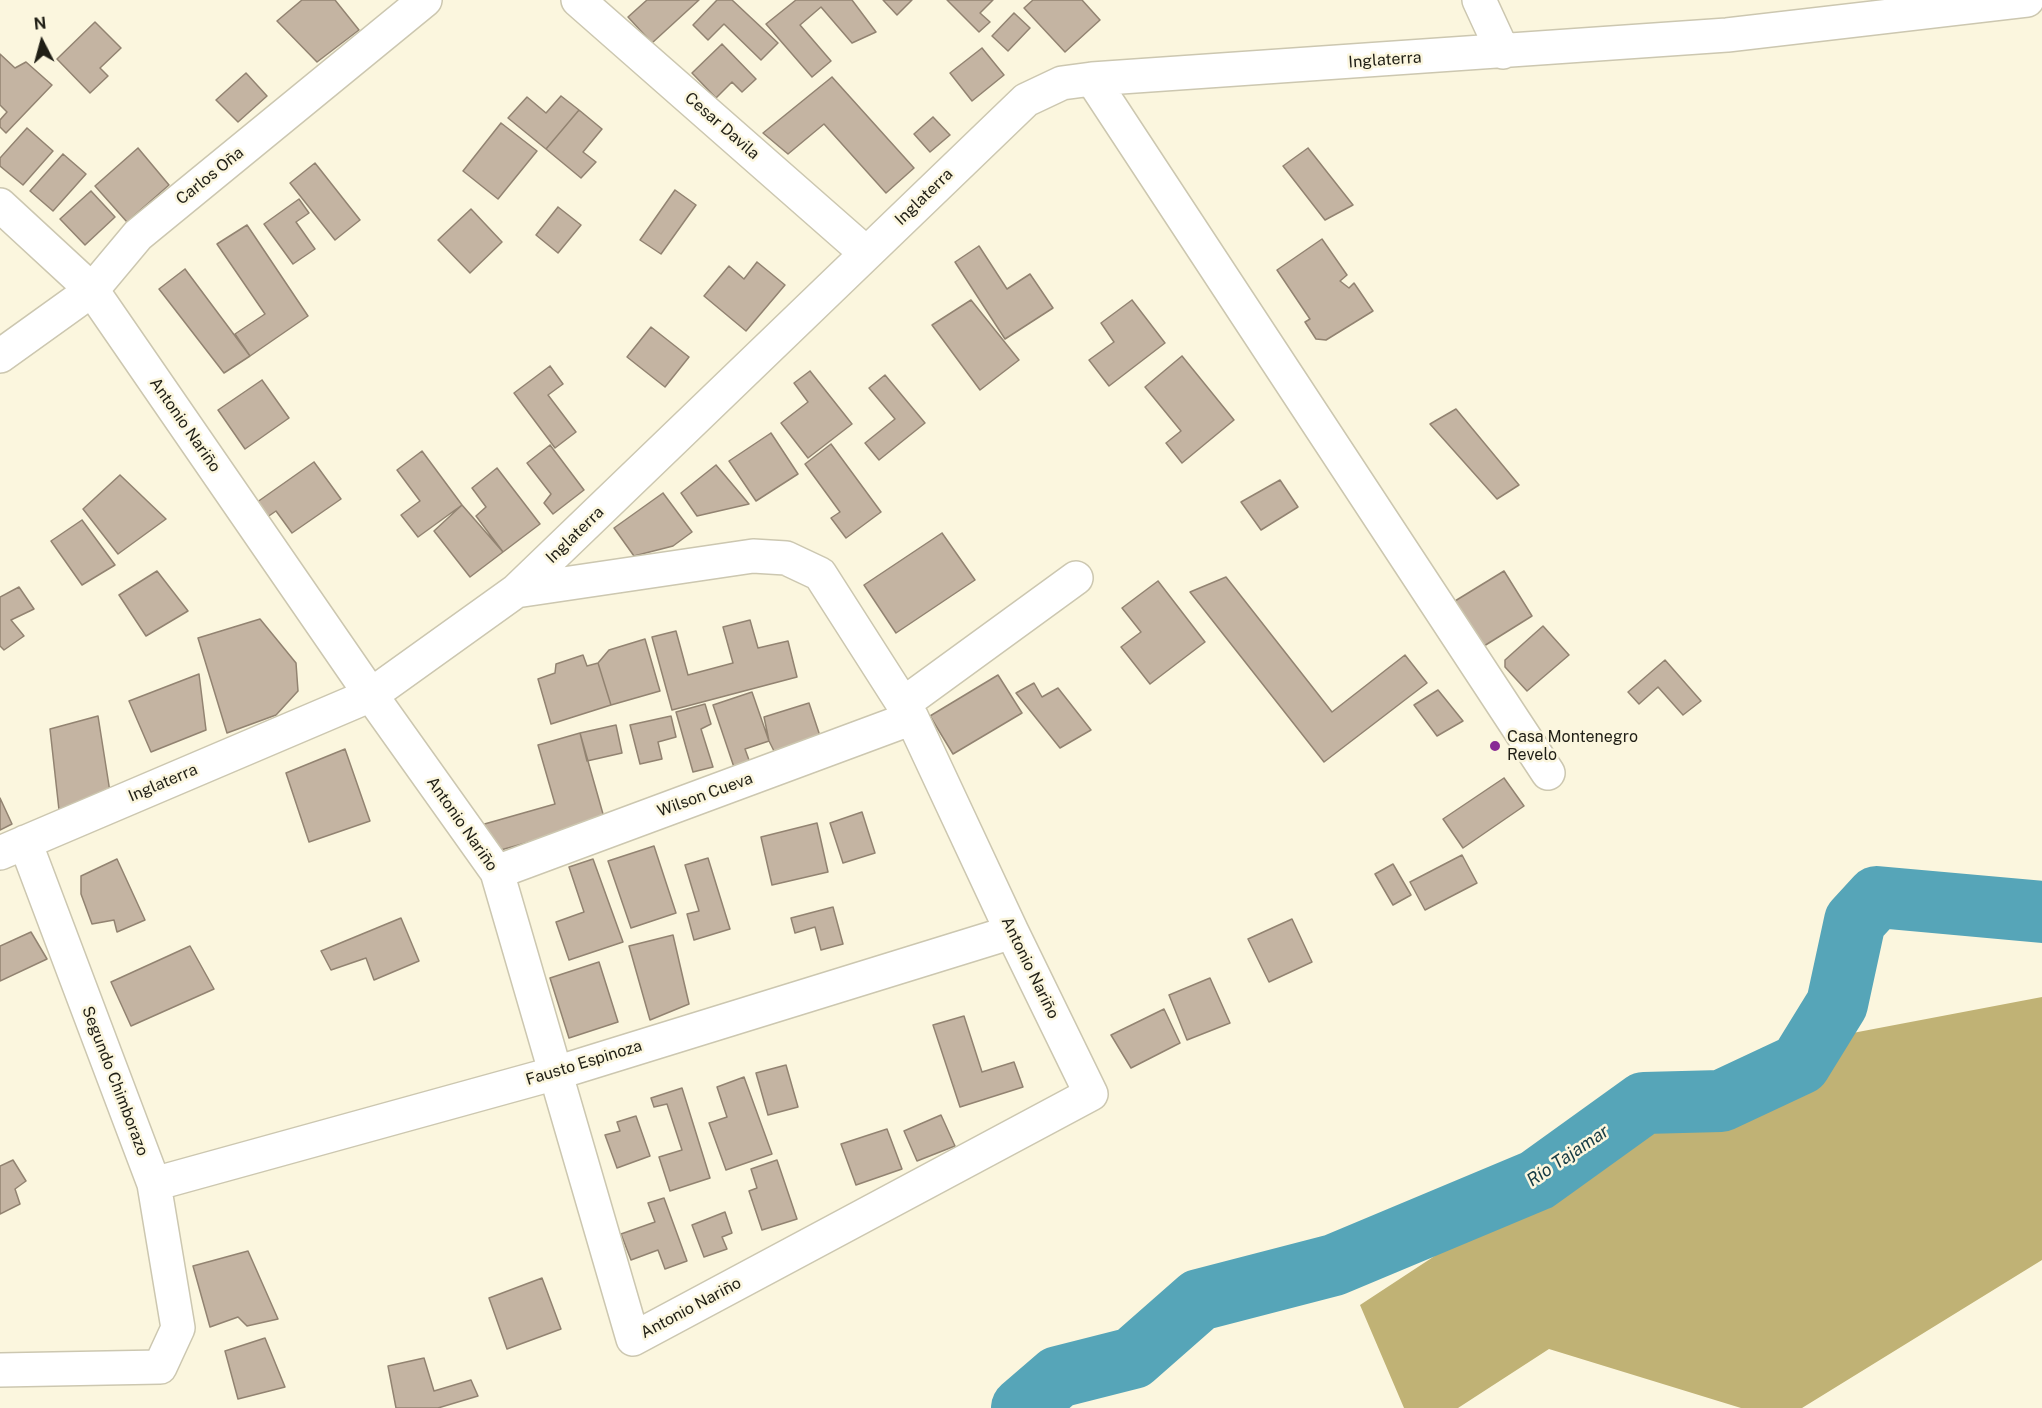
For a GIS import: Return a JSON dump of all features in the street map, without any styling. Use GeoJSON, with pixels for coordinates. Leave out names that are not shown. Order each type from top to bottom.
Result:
{"type":"FeatureCollection","features":[{"type":"Feature","properties":{"kind":"street","name":"Carlos Oña"},"geometry":{"type":"LineString","coordinates":[[0,356],[92,290],[138,235],[425,0]]}},
{"type":"Feature","properties":{"kind":"street","name":"Cesar Davila"},"geometry":{"type":"LineString","coordinates":[[578,0],[866,253]]}},
{"type":"Feature","properties":{"kind":"street"},"geometry":{"type":"LineString","coordinates":[[1479,0],[1503,52]]}},
{"type":"Feature","properties":{"kind":"street","name":"Inglaterra"},"geometry":{"type":"LineString","coordinates":[[13,847],[371,695],[516,591],[1026,100],[1062,83],[1092,79],[1727,35],[2027,0]]}},
{"type":"Feature","properties":{"kind":"street"},"geometry":{"type":"LineString","coordinates":[[1092,79],[1548,773]]}},
{"type":"Feature","properties":{"kind":"street","name":"Antonio Nariño"},"geometry":{"type":"LineString","coordinates":[[0,205],[92,290],[371,695],[497,872],[633,1340],[1091,1094],[908,711],[820,574],[786,558],[753,556],[516,591]]}},
{"type":"Feature","properties":{"kind":"street","name":"Wilson Cueva"},"geometry":{"type":"LineString","coordinates":[[497,872],[908,711],[1076,578]]}},
{"type":"Feature","properties":{"kind":"street","name":"Segundo Chimborazo"},"geometry":{"type":"LineString","coordinates":[[0,1370],[160,1367],[178,1328],[154,1184],[13,847]]}},
{"type":"Feature","properties":{"kind":"street","name":"Fausto Espinoza"},"geometry":{"type":"LineString","coordinates":[[154,1184],[556,1073],[1012,932]]}},
{"type":"Feature","properties":{"kind":"shaded area"},"geometry":{"type":"Polygon","coordinates":[[[2042,997],[2042,1260],[1802,1408],[1741,1408],[1549,1349],[1458,1408],[1404,1408],[1360,1305],[1488,1221],[1800,1043],[2042,997]]]}},
{"type":"Feature","properties":{"kind":"building"},"geometry":{"type":"Polygon","coordinates":[[[302,0],[335,0],[359,30],[317,62],[277,21],[302,0]]]}},
{"type":"Feature","properties":{"kind":"building"},"geometry":{"type":"Polygon","coordinates":[[[647,0],[699,0],[652,43],[628,17],[647,0]]]}},
{"type":"Feature","properties":{"kind":"building"},"geometry":{"type":"Polygon","coordinates":[[[717,0],[732,0],[778,43],[761,60],[724,24],[708,40],[693,25],[717,0]]]}},
{"type":"Feature","properties":{"kind":"building"},"geometry":{"type":"Polygon","coordinates":[[[796,0],[852,0],[876,32],[852,43],[821,7],[800,25],[831,61],[812,77],[766,24],[796,0]]]}},
{"type":"Feature","properties":{"kind":"building"},"geometry":{"type":"Polygon","coordinates":[[[883,0],[912,0],[897,15],[883,0]]]}},
{"type":"Feature","properties":{"kind":"building"},"geometry":{"type":"Polygon","coordinates":[[[947,0],[993,0],[980,13],[990,22],[979,32],[947,0]]]}},
{"type":"Feature","properties":{"kind":"building"},"geometry":{"type":"Polygon","coordinates":[[[1033,0],[1082,0],[1100,20],[1065,52],[1024,8],[1033,0]]]}},
{"type":"Feature","properties":{"kind":"building"},"geometry":{"type":"Polygon","coordinates":[[[1014,13],[1030,28],[1008,51],[992,36],[1014,13]]]}},
{"type":"Feature","properties":{"kind":"building"},"geometry":{"type":"Polygon","coordinates":[[[95,22],[121,48],[100,68],[108,76],[90,93],[57,59],[95,22]]]}},
{"type":"Feature","properties":{"kind":"building"},"geometry":{"type":"Polygon","coordinates":[[[722,44],[756,79],[742,92],[732,82],[716,98],[692,73],[722,44]]]}},
{"type":"Feature","properties":{"kind":"building"},"geometry":{"type":"Polygon","coordinates":[[[982,48],[1004,75],[972,101],[950,73],[982,48]]]}},
{"type":"Feature","properties":{"kind":"building"},"geometry":{"type":"Polygon","coordinates":[[[0,54],[15,68],[26,62],[52,85],[6,133],[0,127],[0,120],[7,112],[0,105],[0,54]]]}},
{"type":"Feature","properties":{"kind":"building"},"geometry":{"type":"Polygon","coordinates":[[[246,73],[267,96],[238,122],[216,100],[246,73]]]}},
{"type":"Feature","properties":{"kind":"building"},"geometry":{"type":"Polygon","coordinates":[[[832,77],[914,168],[886,193],[824,124],[788,154],[763,133],[832,77]]]}},
{"type":"Feature","properties":{"kind":"building"},"geometry":{"type":"Polygon","coordinates":[[[561,96],[579,110],[546,149],[508,118],[527,97],[546,113],[561,96]]]}},
{"type":"Feature","properties":{"kind":"building"},"geometry":{"type":"Polygon","coordinates":[[[579,110],[602,129],[583,152],[596,162],[581,178],[546,149],[579,110]]]}},
{"type":"Feature","properties":{"kind":"building"},"geometry":{"type":"Polygon","coordinates":[[[933,117],[950,135],[930,152],[914,134],[933,117]]]}},
{"type":"Feature","properties":{"kind":"building"},"geometry":{"type":"Polygon","coordinates":[[[501,123],[537,151],[498,199],[463,171],[501,123]]]}},
{"type":"Feature","properties":{"kind":"building"},"geometry":{"type":"Polygon","coordinates":[[[27,128],[53,151],[23,185],[0,166],[0,158],[27,128]]]}},
{"type":"Feature","properties":{"kind":"building"},"geometry":{"type":"Polygon","coordinates":[[[138,148],[169,185],[127,222],[95,186],[138,148]]]}},
{"type":"Feature","properties":{"kind":"building"},"geometry":{"type":"Polygon","coordinates":[[[1308,148],[1353,205],[1325,220],[1283,166],[1308,148]]]}},
{"type":"Feature","properties":{"kind":"building"},"geometry":{"type":"Polygon","coordinates":[[[63,154],[86,174],[53,211],[30,191],[63,154]]]}},
{"type":"Feature","properties":{"kind":"building"},"geometry":{"type":"Polygon","coordinates":[[[315,163],[360,220],[335,240],[290,183],[315,163]]]}},
{"type":"Feature","properties":{"kind":"building"},"geometry":{"type":"Polygon","coordinates":[[[675,190],[696,205],[661,254],[640,240],[675,190]]]}},
{"type":"Feature","properties":{"kind":"building"},"geometry":{"type":"Polygon","coordinates":[[[91,191],[115,217],[85,245],[60,219],[91,191]]]}},
{"type":"Feature","properties":{"kind":"building"},"geometry":{"type":"Polygon","coordinates":[[[299,199],[309,213],[296,222],[315,249],[293,264],[264,224],[299,199]]]}},
{"type":"Feature","properties":{"kind":"building"},"geometry":{"type":"Polygon","coordinates":[[[558,207],[581,225],[558,253],[536,235],[558,207]]]}},
{"type":"Feature","properties":{"kind":"building"},"geometry":{"type":"Polygon","coordinates":[[[471,209],[502,242],[470,273],[438,240],[471,209]]]}},
{"type":"Feature","properties":{"kind":"building"},"geometry":{"type":"Polygon","coordinates":[[[247,225],[308,316],[250,356],[235,334],[265,314],[217,244],[247,225]]]}},
{"type":"Feature","properties":{"kind":"building"},"geometry":{"type":"Polygon","coordinates":[[[1322,239],[1347,275],[1340,281],[1349,288],[1354,283],[1373,311],[1326,340],[1316,339],[1305,322],[1310,319],[1277,270],[1322,239]]]}},
{"type":"Feature","properties":{"kind":"building"},"geometry":{"type":"Polygon","coordinates":[[[979,246],[1007,289],[1030,274],[1053,308],[1005,339],[955,262],[979,246]]]}},
{"type":"Feature","properties":{"kind":"building"},"geometry":{"type":"Polygon","coordinates":[[[757,262],[785,285],[746,331],[704,296],[729,266],[744,279],[757,262]]]}},
{"type":"Feature","properties":{"kind":"building"},"geometry":{"type":"Polygon","coordinates":[[[185,269],[250,356],[224,373],[159,289],[185,269]]]}},
{"type":"Feature","properties":{"kind":"building"},"geometry":{"type":"Polygon","coordinates":[[[971,300],[1019,360],[980,390],[932,325],[971,300]]]}},
{"type":"Feature","properties":{"kind":"building"},"geometry":{"type":"Polygon","coordinates":[[[1132,300],[1165,343],[1109,386],[1089,360],[1114,342],[1101,323],[1132,300]]]}},
{"type":"Feature","properties":{"kind":"building"},"geometry":{"type":"Polygon","coordinates":[[[651,327],[689,357],[665,387],[627,357],[651,327]]]}},
{"type":"Feature","properties":{"kind":"building"},"geometry":{"type":"Polygon","coordinates":[[[1182,356],[1234,420],[1182,463],[1166,443],[1181,431],[1145,387],[1182,356]]]}},
{"type":"Feature","properties":{"kind":"building"},"geometry":{"type":"Polygon","coordinates":[[[550,366],[563,384],[548,395],[576,432],[555,448],[514,393],[550,366]]]}},
{"type":"Feature","properties":{"kind":"building"},"geometry":{"type":"Polygon","coordinates":[[[810,371],[852,424],[808,458],[781,423],[808,402],[794,383],[810,371]]]}},
{"type":"Feature","properties":{"kind":"building"},"geometry":{"type":"Polygon","coordinates":[[[885,375],[925,423],[879,460],[865,443],[895,419],[869,388],[885,375]]]}},
{"type":"Feature","properties":{"kind":"building"},"geometry":{"type":"Polygon","coordinates":[[[262,380],[289,418],[245,449],[218,410],[262,380]]]}},
{"type":"Feature","properties":{"kind":"building"},"geometry":{"type":"Polygon","coordinates":[[[1456,409],[1519,485],[1497,499],[1430,424],[1456,409]]]}},
{"type":"Feature","properties":{"kind":"building"},"geometry":{"type":"Polygon","coordinates":[[[771,433],[798,474],[756,501],[729,461],[771,433]]]}},
{"type":"Feature","properties":{"kind":"building"},"geometry":{"type":"Polygon","coordinates":[[[831,444],[881,512],[846,538],[831,518],[840,512],[805,464],[831,444]]]}},
{"type":"Feature","properties":{"kind":"building"},"geometry":{"type":"Polygon","coordinates":[[[550,445],[584,490],[553,514],[544,503],[551,494],[527,463],[550,445]]]}},
{"type":"Feature","properties":{"kind":"building"},"geometry":{"type":"Polygon","coordinates":[[[422,451],[462,505],[418,537],[401,515],[420,501],[397,470],[422,451]]]}},
{"type":"Feature","properties":{"kind":"building"},"geometry":{"type":"Polygon","coordinates":[[[314,462],[341,499],[292,533],[276,511],[263,520],[253,505],[314,462]]]}},
{"type":"Feature","properties":{"kind":"building"},"geometry":{"type":"Polygon","coordinates":[[[716,465],[749,504],[697,516],[681,493],[716,465]]]}},
{"type":"Feature","properties":{"kind":"building"},"geometry":{"type":"Polygon","coordinates":[[[497,468],[540,524],[503,552],[476,516],[486,507],[472,488],[497,468]]]}},
{"type":"Feature","properties":{"kind":"building"},"geometry":{"type":"Polygon","coordinates":[[[120,475],[166,519],[118,554],[83,509],[120,475]]]}},
{"type":"Feature","properties":{"kind":"building"},"geometry":{"type":"Polygon","coordinates":[[[1280,480],[1298,507],[1261,530],[1241,502],[1280,480]]]}},
{"type":"Feature","properties":{"kind":"building"},"geometry":{"type":"Polygon","coordinates":[[[663,493],[692,532],[673,546],[634,556],[614,528],[663,493]]]}},
{"type":"Feature","properties":{"kind":"building"},"geometry":{"type":"Polygon","coordinates":[[[462,505],[503,552],[470,577],[434,531],[462,505]]]}},
{"type":"Feature","properties":{"kind":"building"},"geometry":{"type":"Polygon","coordinates":[[[82,520],[115,565],[82,585],[51,541],[82,520]]]}},
{"type":"Feature","properties":{"kind":"building"},"geometry":{"type":"Polygon","coordinates":[[[942,533],[975,580],[896,633],[864,585],[942,533]]]}},
{"type":"Feature","properties":{"kind":"building"},"geometry":{"type":"Polygon","coordinates":[[[157,571],[188,611],[146,636],[119,595],[157,571]]]}},
{"type":"Feature","properties":{"kind":"building"},"geometry":{"type":"Polygon","coordinates":[[[1504,571],[1532,616],[1484,646],[1455,601],[1504,571]]]}},
{"type":"Feature","properties":{"kind":"building"},"geometry":{"type":"Polygon","coordinates":[[[1226,577],[1332,712],[1405,655],[1427,683],[1324,762],[1190,592],[1226,577]]]}},
{"type":"Feature","properties":{"kind":"building"},"geometry":{"type":"Polygon","coordinates":[[[1158,581],[1205,642],[1150,684],[1121,647],[1141,632],[1122,608],[1158,581]]]}},
{"type":"Feature","properties":{"kind":"building"},"geometry":{"type":"Polygon","coordinates":[[[19,587],[34,609],[11,620],[24,636],[4,650],[0,646],[0,597],[19,587]]]}},
{"type":"Feature","properties":{"kind":"building"},"geometry":{"type":"Polygon","coordinates":[[[260,619],[296,663],[298,691],[276,715],[227,733],[198,638],[260,619]]]}},
{"type":"Feature","properties":{"kind":"building"},"geometry":{"type":"Polygon","coordinates":[[[750,620],[758,648],[788,641],[797,677],[672,710],[652,637],[676,631],[688,675],[733,663],[723,627],[750,620]]]}},
{"type":"Feature","properties":{"kind":"building"},"geometry":{"type":"Polygon","coordinates":[[[1543,626],[1569,655],[1527,691],[1505,667],[1505,660],[1543,626]]]}},
{"type":"Feature","properties":{"kind":"building"},"geometry":{"type":"Polygon","coordinates":[[[645,639],[660,691],[611,705],[598,663],[609,650],[645,639]]]}},
{"type":"Feature","properties":{"kind":"building"},"geometry":{"type":"Polygon","coordinates":[[[583,655],[587,666],[598,663],[611,705],[551,724],[538,679],[555,673],[556,664],[583,655]]]}},
{"type":"Feature","properties":{"kind":"building"},"geometry":{"type":"Polygon","coordinates":[[[1665,660],[1701,701],[1683,715],[1658,687],[1639,704],[1628,692],[1665,660]]]}},
{"type":"Feature","properties":{"kind":"building"},"geometry":{"type":"Polygon","coordinates":[[[199,674],[206,730],[151,752],[129,701],[199,674]]]}},
{"type":"Feature","properties":{"kind":"building"},"geometry":{"type":"Polygon","coordinates":[[[998,675],[1022,713],[953,754],[930,716],[998,675]]]}},
{"type":"Feature","properties":{"kind":"building"},"geometry":{"type":"Polygon","coordinates":[[[1034,683],[1042,697],[1058,688],[1091,730],[1060,748],[1016,693],[1034,683]]]}},
{"type":"Feature","properties":{"kind":"building"},"geometry":{"type":"Polygon","coordinates":[[[1438,690],[1463,721],[1437,736],[1414,705],[1438,690]]]}},
{"type":"Feature","properties":{"kind":"building"},"geometry":{"type":"Polygon","coordinates":[[[752,692],[769,741],[745,749],[754,774],[738,779],[713,705],[752,692]]]}},
{"type":"Feature","properties":{"kind":"building"},"geometry":{"type":"Polygon","coordinates":[[[809,703],[824,748],[780,763],[769,741],[764,717],[809,703]]]}},
{"type":"Feature","properties":{"kind":"building"},"geometry":{"type":"Polygon","coordinates":[[[705,704],[711,724],[701,729],[713,767],[693,772],[676,712],[705,704]]]}},
{"type":"Feature","properties":{"kind":"building"},"geometry":{"type":"Polygon","coordinates":[[[98,716],[110,792],[59,810],[50,729],[98,716]]]}},
{"type":"Feature","properties":{"kind":"building"},"geometry":{"type":"Polygon","coordinates":[[[671,716],[676,737],[658,742],[662,759],[640,764],[630,725],[671,716]]]}},
{"type":"Feature","properties":{"kind":"building"},"geometry":{"type":"Polygon","coordinates":[[[616,725],[622,753],[587,761],[580,733],[616,725]]]}},
{"type":"Feature","properties":{"kind":"building"},"geometry":{"type":"Polygon","coordinates":[[[580,733],[605,821],[490,853],[481,825],[555,804],[538,745],[580,733]]]}},
{"type":"Feature","properties":{"kind":"building"},"geometry":{"type":"Polygon","coordinates":[[[345,749],[370,821],[309,842],[286,773],[345,749]]]}},
{"type":"Feature","properties":{"kind":"building"},"geometry":{"type":"Polygon","coordinates":[[[1504,778],[1524,806],[1463,848],[1443,819],[1504,778]]]}},
{"type":"Feature","properties":{"kind":"building"},"geometry":{"type":"Polygon","coordinates":[[[0,798],[12,824],[0,830],[0,798]]]}},
{"type":"Feature","properties":{"kind":"building"},"geometry":{"type":"Polygon","coordinates":[[[862,812],[875,853],[843,863],[830,823],[862,812]]]}},
{"type":"Feature","properties":{"kind":"building"},"geometry":{"type":"Polygon","coordinates":[[[817,823],[828,872],[772,885],[761,837],[817,823]]]}},
{"type":"Feature","properties":{"kind":"building"},"geometry":{"type":"Polygon","coordinates":[[[654,846],[676,913],[631,928],[608,861],[654,846]]]}},
{"type":"Feature","properties":{"kind":"building"},"geometry":{"type":"Polygon","coordinates":[[[1462,855],[1477,883],[1425,910],[1410,882],[1462,855]]]}},
{"type":"Feature","properties":{"kind":"building"},"geometry":{"type":"Polygon","coordinates":[[[708,858],[730,929],[694,940],[687,914],[699,911],[685,865],[708,858]]]}},
{"type":"Feature","properties":{"kind":"building"},"geometry":{"type":"Polygon","coordinates":[[[117,859],[145,920],[117,932],[114,920],[92,924],[81,894],[81,876],[117,859]]]}},
{"type":"Feature","properties":{"kind":"building"},"geometry":{"type":"Polygon","coordinates":[[[593,859],[623,942],[569,960],[556,922],[584,912],[569,867],[593,859]]]}},
{"type":"Feature","properties":{"kind":"building"},"geometry":{"type":"Polygon","coordinates":[[[1393,864],[1411,895],[1393,905],[1375,874],[1393,864]]]}},
{"type":"Feature","properties":{"kind":"building"},"geometry":{"type":"Polygon","coordinates":[[[833,907],[843,944],[821,950],[815,927],[795,933],[791,918],[833,907]]]}},
{"type":"Feature","properties":{"kind":"building"},"geometry":{"type":"Polygon","coordinates":[[[401,918],[419,961],[374,980],[366,958],[331,970],[321,951],[401,918]]]}},
{"type":"Feature","properties":{"kind":"building"},"geometry":{"type":"Polygon","coordinates":[[[1292,919],[1312,962],[1269,982],[1248,939],[1292,919]]]}},
{"type":"Feature","properties":{"kind":"building"},"geometry":{"type":"Polygon","coordinates":[[[31,932],[47,959],[0,981],[0,946],[31,932]]]}},
{"type":"Feature","properties":{"kind":"building"},"geometry":{"type":"Polygon","coordinates":[[[673,935],[689,1004],[650,1020],[629,946],[673,935]]]}},
{"type":"Feature","properties":{"kind":"building"},"geometry":{"type":"Polygon","coordinates":[[[190,946],[214,989],[131,1026],[111,982],[190,946]]]}},
{"type":"Feature","properties":{"kind":"building"},"geometry":{"type":"Polygon","coordinates":[[[599,962],[618,1022],[569,1038],[550,978],[599,962]]]}},
{"type":"Feature","properties":{"kind":"building"},"geometry":{"type":"Polygon","coordinates":[[[1210,978],[1230,1023],[1187,1040],[1169,995],[1210,978]]]}},
{"type":"Feature","properties":{"kind":"building"},"geometry":{"type":"Polygon","coordinates":[[[1164,1009],[1180,1043],[1131,1068],[1111,1035],[1164,1009]]]}},
{"type":"Feature","properties":{"kind":"building"},"geometry":{"type":"Polygon","coordinates":[[[964,1016],[982,1072],[1014,1062],[1023,1087],[960,1107],[933,1025],[964,1016]]]}},
{"type":"Feature","properties":{"kind":"building"},"geometry":{"type":"Polygon","coordinates":[[[786,1065],[798,1107],[768,1115],[756,1073],[786,1065]]]}},
{"type":"Feature","properties":{"kind":"building"},"geometry":{"type":"Polygon","coordinates":[[[744,1077],[772,1154],[726,1170],[709,1123],[727,1117],[717,1087],[744,1077]]]}},
{"type":"Feature","properties":{"kind":"building"},"geometry":{"type":"Polygon","coordinates":[[[682,1088],[710,1178],[670,1191],[659,1157],[682,1150],[667,1104],[654,1107],[651,1098],[682,1088]]]}},
{"type":"Feature","properties":{"kind":"building"},"geometry":{"type":"Polygon","coordinates":[[[941,1115],[955,1146],[917,1161],[904,1131],[941,1115]]]}},
{"type":"Feature","properties":{"kind":"building"},"geometry":{"type":"Polygon","coordinates":[[[636,1116],[650,1156],[617,1168],[605,1135],[620,1131],[617,1122],[636,1116]]]}},
{"type":"Feature","properties":{"kind":"building"},"geometry":{"type":"Polygon","coordinates":[[[887,1129],[902,1169],[856,1185],[841,1144],[887,1129]]]}},
{"type":"Feature","properties":{"kind":"building"},"geometry":{"type":"Polygon","coordinates":[[[13,1160],[26,1181],[15,1189],[20,1204],[0,1214],[0,1166],[13,1160]]]}},
{"type":"Feature","properties":{"kind":"building"},"geometry":{"type":"Polygon","coordinates":[[[777,1160],[797,1219],[762,1230],[749,1191],[757,1188],[751,1169],[777,1160]]]}},
{"type":"Feature","properties":{"kind":"building"},"geometry":{"type":"Polygon","coordinates":[[[664,1198],[687,1261],[665,1269],[658,1250],[631,1260],[621,1234],[655,1222],[648,1203],[664,1198]]]}},
{"type":"Feature","properties":{"kind":"building"},"geometry":{"type":"Polygon","coordinates":[[[725,1212],[732,1233],[722,1237],[727,1249],[704,1257],[692,1225],[725,1212]]]}},
{"type":"Feature","properties":{"kind":"building"},"geometry":{"type":"Polygon","coordinates":[[[248,1251],[278,1319],[247,1326],[238,1317],[210,1327],[193,1266],[248,1251]]]}},
{"type":"Feature","properties":{"kind":"building"},"geometry":{"type":"Polygon","coordinates":[[[542,1278],[561,1329],[507,1349],[489,1298],[542,1278]]]}},
{"type":"Feature","properties":{"kind":"building"},"geometry":{"type":"Polygon","coordinates":[[[265,1338],[285,1387],[238,1399],[225,1351],[265,1338]]]}},
{"type":"Feature","properties":{"kind":"building"},"geometry":{"type":"Polygon","coordinates":[[[424,1358],[434,1391],[471,1380],[478,1396],[438,1408],[396,1408],[388,1366],[424,1358]]]}},
{"type":"Feature","properties":{"kind":"waterway","name":"Río Tajamar"},"geometry":{"type":"LineString","coordinates":[[1022,1408],[1058,1377],[1133,1358],[1199,1300],[1334,1265],[1537,1180],[1644,1103],[1721,1101],[1800,1064],[1837,1004],[1855,921],[1877,897],[2042,912]]}},
{"type":"Feature","properties":{"kind":"place","name":"Casa Montenegro Revelo"},"geometry":{"type":"Point","coordinates":[1495,746]}}]}
